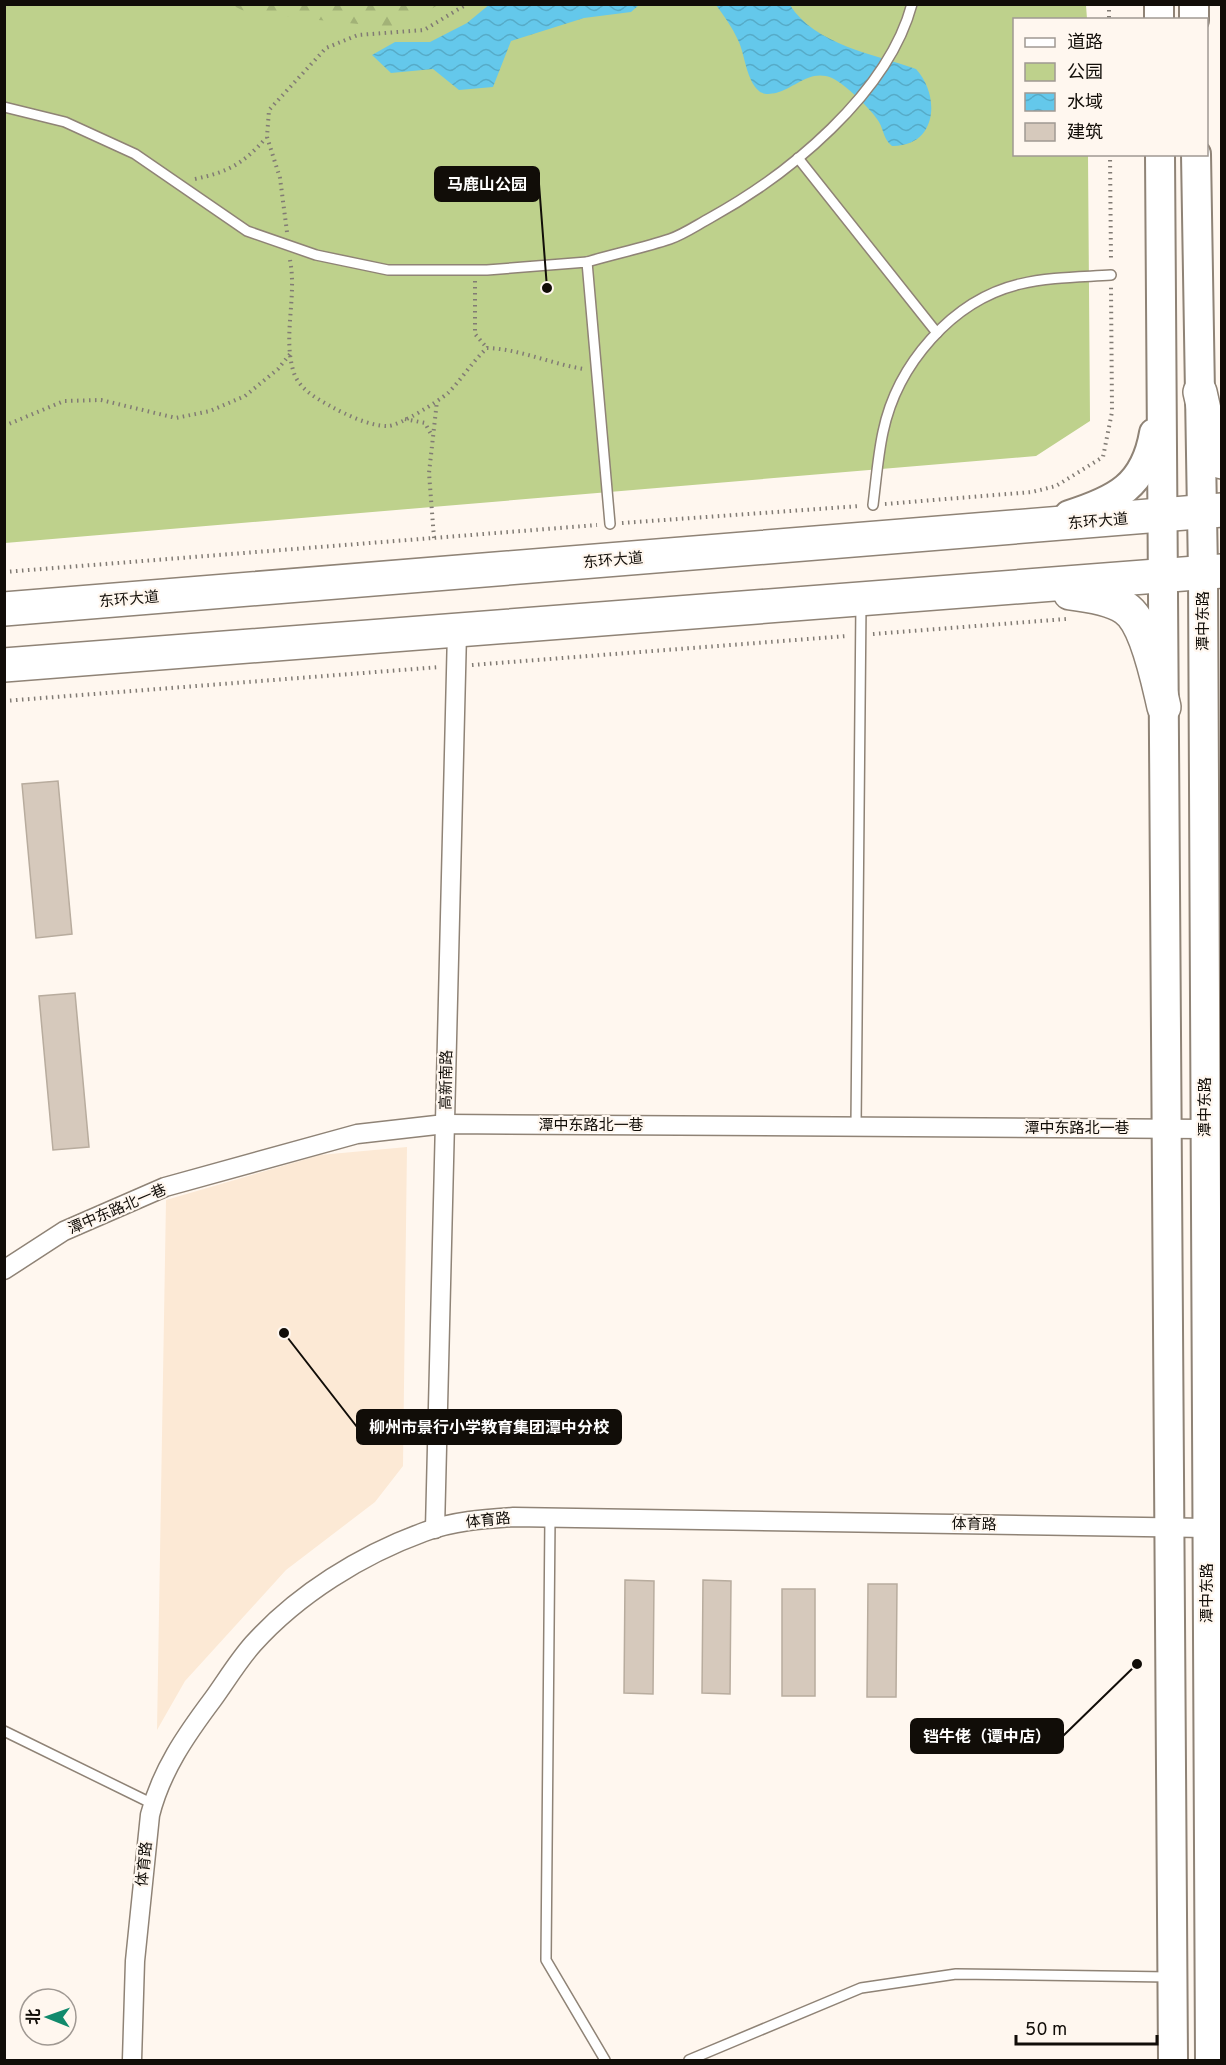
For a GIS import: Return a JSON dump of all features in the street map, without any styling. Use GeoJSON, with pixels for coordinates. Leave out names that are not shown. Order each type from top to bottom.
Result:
{"type":"FeatureCollection","features":[{"type":"Feature","properties":{"kind":"highway"},"geometry":{"type":"LineString","coordinates":[[1200,392],[1213,450],[1221,462]]}},
{"type":"Feature","properties":{"kind":"highway","name":"东环大道"},"geometry":{"type":"LineString","coordinates":[[4,609],[1033,527],[1212,510]]}},
{"type":"Feature","properties":{"kind":"highway"},"geometry":{"type":"LineString","coordinates":[[4,665],[457,632],[1212,572]]}},
{"type":"Feature","properties":{"kind":"highway"},"geometry":{"type":"LineString","coordinates":[[1023,588],[1087,595],[1126,608],[1149,643],[1164,707]]}},
{"type":"Feature","properties":{"kind":"main road"},"geometry":{"type":"LineString","coordinates":[[1160,156],[1173,2061]]}},
{"type":"Feature","properties":{"kind":"main road","name":"潭中东路"},"geometry":{"type":"LineString","coordinates":[[1196,156],[1200,392],[1212,510],[1212,572],[1204,701],[1210,2061]]}},
{"type":"Feature","properties":{"kind":"main road"},"geometry":{"type":"LineString","coordinates":[[1033,527],[1107,503],[1135,482],[1151,452],[1162,390]]}},
{"type":"Feature","properties":{"kind":"main road"},"geometry":{"type":"LineString","coordinates":[[1204,701],[1214,639],[1221,619]]}},
{"type":"Feature","properties":{"kind":"street","name":"高新南路"},"geometry":{"type":"LineString","coordinates":[[435,1529],[457,632]]}},
{"type":"Feature","properties":{"kind":"street","name":"潭中东路北一巷"},"geometry":{"type":"LineString","coordinates":[[4,1270],[64,1231],[165,1187],[357,1134],[445,1124],[1205,1129]]}},
{"type":"Feature","properties":{"kind":"street","name":"体育路"},"geometry":{"type":"LineString","coordinates":[[132,2061],[135,1961],[146,1847],[153,1804],[180,1743],[252,1645],[287,1611],[327,1581],[383,1550],[435,1529],[468,1521],[514,1517],[1207,1528]]}},
{"type":"Feature","properties":{"kind":"lane"},"geometry":{"type":"LineString","coordinates":[[4,107],[65,122],[135,154],[247,231],[316,255],[388,270],[474,270],[587,261],[672,238],[747,197],[798,158],[852,107],[895,48],[912,4]]}},
{"type":"Feature","properties":{"kind":"lane"},"geometry":{"type":"LineString","coordinates":[[798,158],[937,333]]}},
{"type":"Feature","properties":{"kind":"lane"},"geometry":{"type":"LineString","coordinates":[[587,261],[610,524]]}},
{"type":"Feature","properties":{"kind":"lane"},"geometry":{"type":"LineString","coordinates":[[873,505],[883,430],[900,385],[915,360],[947,323],[985,296],[1011,287],[1057,278],[1111,275]]}},
{"type":"Feature","properties":{"kind":"lane"},"geometry":{"type":"LineString","coordinates":[[856,1126],[861,600]]}},
{"type":"Feature","properties":{"kind":"lane"},"geometry":{"type":"LineString","coordinates":[[550,1517],[546,1960],[605,2061]]}},
{"type":"Feature","properties":{"kind":"lane"},"geometry":{"type":"LineString","coordinates":[[4,1731],[153,1804]]}},
{"type":"Feature","properties":{"kind":"lane"},"geometry":{"type":"LineString","coordinates":[[689,2061],[861,1988],[956,1974],[1172,1977]]}},
{"type":"Feature","properties":{"kind":"path"},"geometry":{"type":"LineString","coordinates":[[467,4],[424,30],[358,35],[326,48],[268,110],[267,138],[280,178],[293,277],[290,354],[293,373],[308,394],[350,417],[389,427],[447,394],[468,366],[487,348],[508,348],[555,365],[596,371]]}},
{"type":"Feature","properties":{"kind":"path"},"geometry":{"type":"LineString","coordinates":[[176,183],[221,174],[248,159],[267,138]]}},
{"type":"Feature","properties":{"kind":"path"},"geometry":{"type":"LineString","coordinates":[[4,572],[873,505],[1032,492],[1056,486],[1103,457],[1112,412],[1110,156]]}},
{"type":"Feature","properties":{"kind":"path"},"geometry":{"type":"LineString","coordinates":[[474,270],[475,334],[487,348]]}},
{"type":"Feature","properties":{"kind":"path"},"geometry":{"type":"LineString","coordinates":[[4,426],[64,401],[101,400],[176,418],[210,411],[245,396],[278,369],[290,354]]}},
{"type":"Feature","properties":{"kind":"path"},"geometry":{"type":"LineString","coordinates":[[434,538],[429,473],[437,400]]}},
{"type":"Feature","properties":{"kind":"path"},"geometry":{"type":"LineString","coordinates":[[404,419],[425,423],[432,436]]}},
{"type":"Feature","properties":{"kind":"path"},"geometry":{"type":"LineString","coordinates":[[4,701],[1070,619]]}},
{"type":"Feature","properties":{"kind":"shaded area"},"geometry":{"type":"Polygon","coordinates":[[[407,1147],[403,1466],[375,1502],[286,1570],[185,1681],[157,1730],[166,1200],[320,1155],[407,1147]]]}},
{"type":"Feature","properties":{"kind":"green space"},"geometry":{"type":"Polygon","coordinates":[[[5,5],[1086,5],[1087,18],[1013,18],[1013,156],[1088,156],[1090,421],[1036,456],[5,543],[5,5]]]}},
{"type":"Feature","properties":{"kind":"green space"},"geometry":{"type":"Polygon","coordinates":[[[232,5],[438,5],[398,28],[248,13],[232,5]]]}},
{"type":"Feature","properties":{"kind":"water"},"geometry":{"type":"Polygon","coordinates":[[[490,4],[639,5],[631,12],[584,18],[511,41],[493,87],[459,90],[433,69],[391,73],[372,55],[395,42],[430,42],[467,23],[490,4]]]}},
{"type":"Feature","properties":{"kind":"water"},"geometry":{"type":"Polygon","coordinates":[[[716,5],[790,5],[801,19],[830,39],[864,53],[916,69],[924,80],[931,105],[926,129],[918,138],[907,144],[892,146],[876,117],[865,105],[837,81],[824,76],[809,77],[776,93],[761,92],[751,80],[736,35],[716,5]]]}},
{"type":"Feature","properties":{"kind":"building"},"geometry":{"type":"Polygon","coordinates":[[[58,781],[72,934],[36,938],[22,784],[58,781]]]}},
{"type":"Feature","properties":{"kind":"building"},"geometry":{"type":"Polygon","coordinates":[[[75,993],[89,1147],[53,1150],[39,996],[75,993]]]}},
{"type":"Feature","properties":{"kind":"building"},"geometry":{"type":"Polygon","coordinates":[[[625,1580],[654,1581],[653,1694],[624,1693],[625,1580]]]}},
{"type":"Feature","properties":{"kind":"building"},"geometry":{"type":"Polygon","coordinates":[[[703,1580],[731,1581],[730,1694],[702,1693],[703,1580]]]}},
{"type":"Feature","properties":{"kind":"building"},"geometry":{"type":"Polygon","coordinates":[[[868,1584],[897,1584],[896,1697],[867,1697],[868,1584]]]}},
{"type":"Feature","properties":{"kind":"building"},"geometry":{"type":"Polygon","coordinates":[[[782,1589],[815,1589],[815,1696],[782,1696],[782,1589]]]}},
{"type":"Feature","properties":{"kind":"place","name":"马鹿山公园"},"geometry":{"type":"Point","coordinates":[547,288]}},
{"type":"Feature","properties":{"kind":"place","name":"柳州市景行小学教育集团潭中分校"},"geometry":{"type":"Point","coordinates":[284,1333]}},
{"type":"Feature","properties":{"kind":"place","name":"铛牛佬（谭中店）"},"geometry":{"type":"Point","coordinates":[1137,1664]}}]}
